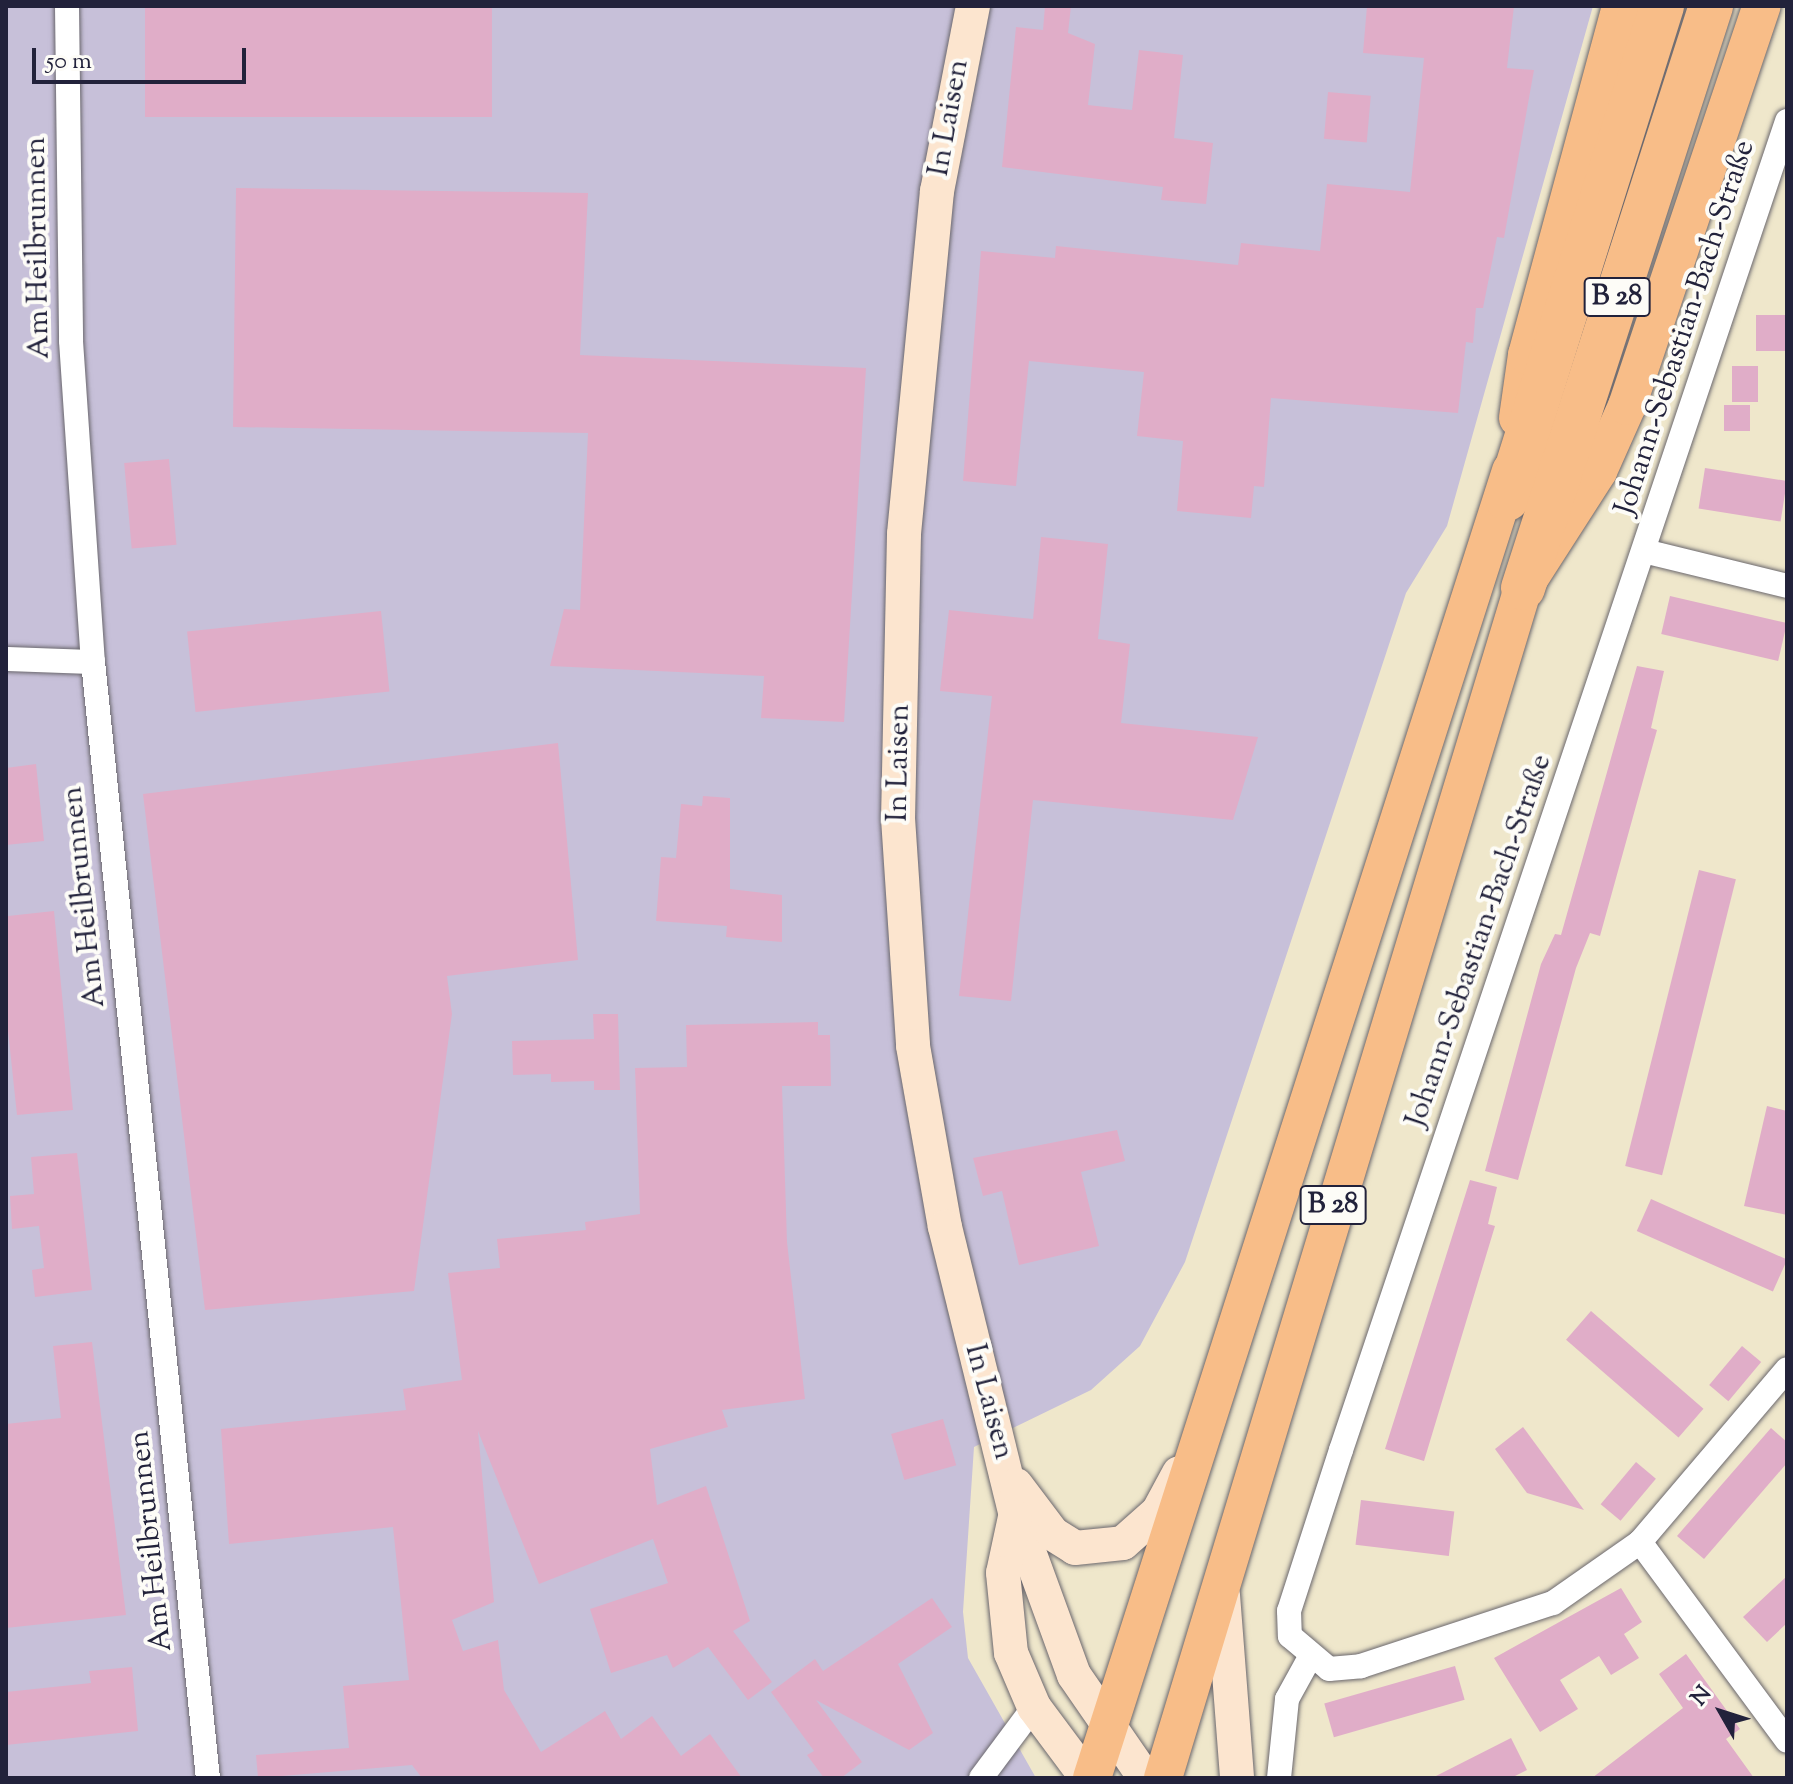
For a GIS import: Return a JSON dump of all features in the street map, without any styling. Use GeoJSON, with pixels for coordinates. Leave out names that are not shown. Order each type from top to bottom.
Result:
{"type":"FeatureCollection","features":[{"type":"Feature","properties":{"kind":"highway","name":"B 28"},"geometry":{"type":"LineString","coordinates":[[1507,499],[1662,6]]}},
{"type":"Feature","properties":{"kind":"highway","name":"B 28"},"geometry":{"type":"LineString","coordinates":[[1523,588],[1711,6]]}},
{"type":"Feature","properties":{"kind":"main road"},"geometry":{"type":"LineString","coordinates":[[1507,499],[1527,355],[1621,6]]}},
{"type":"Feature","properties":{"kind":"main road"},"geometry":{"type":"LineString","coordinates":[[1523,588],[1598,471],[1627,406],[1762,6]]}},
{"type":"Feature","properties":{"kind":"main road","name":"B 28"},"geometry":{"type":"LineString","coordinates":[[1090,1778],[1109,1726],[1195,1442],[1507,499]]}},
{"type":"Feature","properties":{"kind":"main road","name":"B 28"},"geometry":{"type":"LineString","coordinates":[[1149,1775],[1181,1699],[1523,588]]}},
{"type":"Feature","properties":{"kind":"street","name":"Am Heilbrunnen"},"geometry":{"type":"LineString","coordinates":[[67,6],[71,341],[93,662],[208,1778]]}},
{"type":"Feature","properties":{"kind":"street","name":"In Laisen"},"geometry":{"type":"LineString","coordinates":[[973,6],[946,127],[928,262],[904,534],[898,818],[917,1086],[970,1341],[1008,1476],[1015,1513],[1074,1675],[1109,1726],[1149,1775]]}},
{"type":"Feature","properties":{"kind":"street","name":"Johann-Sebastian-Bach-Straße"},"geometry":{"type":"LineString","coordinates":[[1309,1659],[1290,1636],[1289,1611],[1468,1066],[1648,552],[1787,121]]}},
{"type":"Feature","properties":{"kind":"street"},"geometry":{"type":"LineString","coordinates":[[1648,552],[1787,586]]}},
{"type":"Feature","properties":{"kind":"street"},"geometry":{"type":"LineString","coordinates":[[6,659],[93,662]]}},
{"type":"Feature","properties":{"kind":"street"},"geometry":{"type":"LineString","coordinates":[[1279,1778],[1287,1699],[1309,1659],[1329,1669],[1361,1666],[1462,1638],[1553,1603],[1640,1542],[1787,1369]]}},
{"type":"Feature","properties":{"kind":"street"},"geometry":{"type":"LineString","coordinates":[[1008,1476],[1053,1534],[1075,1548],[1123,1543],[1158,1512],[1195,1442]]}},
{"type":"Feature","properties":{"kind":"street","name":"In Laisen"},"geometry":{"type":"LineString","coordinates":[[1015,1513],[1003,1573],[1011,1653],[1034,1707],[1090,1778]]}},
{"type":"Feature","properties":{"kind":"street"},"geometry":{"type":"LineString","coordinates":[[1640,1542],[1783,1728]]}},
{"type":"Feature","properties":{"kind":"street"},"geometry":{"type":"LineString","coordinates":[[1223,1559],[1227,1709],[1237,1778]]}},
{"type":"Feature","properties":{"kind":"street"},"geometry":{"type":"LineString","coordinates":[[981,1778],[1034,1707]]}},
{"type":"Feature","properties":{"kind":"street"},"geometry":{"type":"LineString","coordinates":[[1107,1778],[1149,1775]]}},
{"type":"Feature","properties":{"kind":"shaded area"},"geometry":{"type":"Polygon","coordinates":[[[6,6],[1593,6],[1447,526],[1406,593],[1185,1262],[1140,1346],[1091,1390],[974,1447],[963,1612],[968,1658],[1036,1778],[6,1778],[6,6]]]}},
{"type":"Feature","properties":{"kind":"building"},"geometry":{"type":"Polygon","coordinates":[[[145,6],[492,6],[492,117],[145,117],[145,6]]]}},
{"type":"Feature","properties":{"kind":"building"},"geometry":{"type":"Polygon","coordinates":[[[1045,6],[1071,6],[1068,33],[1095,44],[1088,105],[1132,110],[1139,50],[1183,55],[1174,138],[1213,143],[1206,204],[1161,200],[1163,187],[1002,167],[1016,27],[1043,30],[1045,6]]]}},
{"type":"Feature","properties":{"kind":"building"},"geometry":{"type":"Polygon","coordinates":[[[1367,6],[1514,6],[1507,68],[1534,70],[1504,238],[1497,237],[1483,308],[1476,308],[1473,343],[1466,342],[1458,413],[1271,398],[1264,487],[1254,486],[1251,518],[1177,511],[1183,441],[1137,436],[1144,372],[1029,361],[1016,486],[963,481],[981,251],[1055,258],[1056,246],[1238,265],[1241,243],[1320,251],[1327,184],[1410,192],[1424,58],[1363,53],[1367,6]]]}},
{"type":"Feature","properties":{"kind":"building"},"geometry":{"type":"Polygon","coordinates":[[[1328,92],[1371,96],[1367,143],[1324,139],[1328,92]]]}},
{"type":"Feature","properties":{"kind":"building"},"geometry":{"type":"Polygon","coordinates":[[[236,188],[588,193],[580,355],[866,368],[844,722],[761,718],[764,676],[550,666],[564,609],[580,610],[588,433],[233,427],[236,188]]]}},
{"type":"Feature","properties":{"kind":"building"},"geometry":{"type":"Polygon","coordinates":[[[1756,315],[1787,315],[1787,351],[1756,351],[1756,315]]]}},
{"type":"Feature","properties":{"kind":"building"},"geometry":{"type":"Polygon","coordinates":[[[1732,366],[1758,366],[1758,402],[1732,402],[1732,366]]]}},
{"type":"Feature","properties":{"kind":"building"},"geometry":{"type":"Polygon","coordinates":[[[1724,405],[1750,405],[1750,431],[1724,431],[1724,405]]]}},
{"type":"Feature","properties":{"kind":"building"},"geometry":{"type":"Polygon","coordinates":[[[169,459],[176,545],[132,549],[124,463],[169,459]]]}},
{"type":"Feature","properties":{"kind":"building"},"geometry":{"type":"Polygon","coordinates":[[[1705,468],[1787,481],[1781,521],[1699,508],[1705,468]]]}},
{"type":"Feature","properties":{"kind":"building"},"geometry":{"type":"Polygon","coordinates":[[[1041,537],[1108,544],[1098,639],[1130,644],[1121,723],[1258,737],[1233,820],[1033,800],[1011,1001],[959,996],[992,696],[940,691],[949,610],[1033,619],[1041,537]]]}},
{"type":"Feature","properties":{"kind":"building"},"geometry":{"type":"Polygon","coordinates":[[[1670,596],[1787,623],[1778,661],[1661,634],[1670,596]]]}},
{"type":"Feature","properties":{"kind":"building"},"geometry":{"type":"Polygon","coordinates":[[[381,611],[389,692],[196,712],[187,631],[381,611]]]}},
{"type":"Feature","properties":{"kind":"building"},"geometry":{"type":"Polygon","coordinates":[[[1637,666],[1664,671],[1651,728],[1657,730],[1600,936],[1590,933],[1576,968],[1518,1180],[1485,1171],[1541,964],[1555,934],[1561,935],[1637,666]]]}},
{"type":"Feature","properties":{"kind":"building"},"geometry":{"type":"Polygon","coordinates":[[[558,743],[578,960],[447,976],[452,1014],[414,1291],[205,1310],[143,794],[558,743]]]}},
{"type":"Feature","properties":{"kind":"building"},"geometry":{"type":"Polygon","coordinates":[[[36,764],[44,841],[6,845],[6,768],[36,764]]]}},
{"type":"Feature","properties":{"kind":"building"},"geometry":{"type":"Polygon","coordinates":[[[703,796],[730,798],[730,889],[782,895],[782,942],[726,937],[727,926],[656,921],[661,857],[676,858],[681,804],[702,806],[703,796]]]}},
{"type":"Feature","properties":{"kind":"building"},"geometry":{"type":"Polygon","coordinates":[[[1699,870],[1736,879],[1662,1175],[1625,1166],[1699,870]]]}},
{"type":"Feature","properties":{"kind":"building"},"geometry":{"type":"Polygon","coordinates":[[[54,911],[73,1110],[17,1115],[6,1012],[8,916],[54,911]]]}},
{"type":"Feature","properties":{"kind":"building"},"geometry":{"type":"Polygon","coordinates":[[[593,1014],[618,1014],[620,1090],[594,1090],[594,1081],[551,1082],[551,1074],[513,1075],[512,1041],[594,1039],[593,1014]]]}},
{"type":"Feature","properties":{"kind":"building"},"geometry":{"type":"Polygon","coordinates":[[[818,1022],[818,1035],[830,1035],[831,1086],[782,1086],[787,1242],[805,1399],[722,1410],[728,1427],[650,1449],[657,1505],[706,1486],[750,1621],[733,1631],[772,1682],[748,1700],[708,1647],[673,1668],[667,1655],[611,1673],[590,1609],[668,1583],[653,1539],[539,1584],[478,1431],[494,1602],[452,1620],[463,1651],[498,1640],[504,1690],[541,1752],[605,1711],[621,1739],[652,1716],[681,1756],[710,1734],[742,1778],[422,1778],[412,1765],[258,1778],[256,1755],[349,1748],[343,1686],[409,1680],[393,1527],[229,1544],[221,1429],[406,1410],[403,1389],[462,1380],[448,1273],[500,1268],[497,1239],[586,1230],[585,1222],[640,1214],[635,1068],[687,1067],[686,1025],[818,1022]]]}},
{"type":"Feature","properties":{"kind":"building"},"geometry":{"type":"Polygon","coordinates":[[[1767,1106],[1787,1111],[1787,1215],[1744,1206],[1767,1106]]]}},
{"type":"Feature","properties":{"kind":"building"},"geometry":{"type":"Polygon","coordinates":[[[1117,1130],[1125,1161],[1081,1172],[1099,1246],[1019,1265],[1002,1191],[983,1196],[973,1158],[1117,1130]]]}},
{"type":"Feature","properties":{"kind":"building"},"geometry":{"type":"Polygon","coordinates":[[[77,1153],[92,1290],[35,1297],[32,1270],[44,1268],[39,1226],[12,1229],[10,1196],[34,1194],[31,1157],[77,1153]]]}},
{"type":"Feature","properties":{"kind":"building"},"geometry":{"type":"Polygon","coordinates":[[[1470,1180],[1497,1187],[1488,1224],[1495,1226],[1424,1461],[1385,1449],[1470,1180]]]}},
{"type":"Feature","properties":{"kind":"building"},"geometry":{"type":"Polygon","coordinates":[[[1651,1199],[1787,1260],[1773,1292],[1637,1231],[1651,1199]]]}},
{"type":"Feature","properties":{"kind":"building"},"geometry":{"type":"Polygon","coordinates":[[[1591,1311],[1703,1409],[1679,1437],[1566,1340],[1591,1311]]]}},
{"type":"Feature","properties":{"kind":"building"},"geometry":{"type":"Polygon","coordinates":[[[92,1342],[126,1615],[6,1628],[6,1424],[61,1418],[53,1346],[92,1342]]]}},
{"type":"Feature","properties":{"kind":"building"},"geometry":{"type":"Polygon","coordinates":[[[1742,1346],[1761,1362],[1728,1401],[1709,1385],[1742,1346]]]}},
{"type":"Feature","properties":{"kind":"building"},"geometry":{"type":"Polygon","coordinates":[[[943,1419],[956,1465],[904,1480],[891,1434],[943,1419]]]}},
{"type":"Feature","properties":{"kind":"building"},"geometry":{"type":"Polygon","coordinates":[[[1523,1427],[1584,1510],[1527,1493],[1495,1449],[1523,1427]]]}},
{"type":"Feature","properties":{"kind":"building"},"geometry":{"type":"Polygon","coordinates":[[[1771,1428],[1787,1442],[1787,1463],[1704,1559],[1677,1536],[1771,1428]]]}},
{"type":"Feature","properties":{"kind":"building"},"geometry":{"type":"Polygon","coordinates":[[[1636,1462],[1656,1479],[1621,1521],[1601,1504],[1636,1462]]]}},
{"type":"Feature","properties":{"kind":"building"},"geometry":{"type":"Polygon","coordinates":[[[1361,1500],[1454,1511],[1449,1556],[1356,1545],[1361,1500]]]}},
{"type":"Feature","properties":{"kind":"building"},"geometry":{"type":"Polygon","coordinates":[[[1787,1576],[1787,1623],[1767,1642],[1743,1617],[1787,1576]]]}},
{"type":"Feature","properties":{"kind":"building"},"geometry":{"type":"Polygon","coordinates":[[[1621,1588],[1642,1622],[1624,1634],[1639,1658],[1611,1675],[1599,1656],[1560,1680],[1578,1709],[1540,1732],[1494,1658],[1621,1588]]]}},
{"type":"Feature","properties":{"kind":"building"},"geometry":{"type":"Polygon","coordinates":[[[932,1598],[952,1627],[898,1664],[933,1733],[909,1750],[816,1700],[862,1762],[841,1778],[824,1778],[807,1755],[814,1751],[771,1692],[815,1659],[823,1671],[932,1598]]]}},
{"type":"Feature","properties":{"kind":"building"},"geometry":{"type":"Polygon","coordinates":[[[1686,1654],[1740,1729],[1726,1739],[1754,1778],[1592,1778],[1683,1708],[1659,1674],[1686,1654]]]}},
{"type":"Feature","properties":{"kind":"building"},"geometry":{"type":"Polygon","coordinates":[[[1455,1666],[1465,1700],[1334,1737],[1324,1703],[1455,1666]]]}},
{"type":"Feature","properties":{"kind":"building"},"geometry":{"type":"Polygon","coordinates":[[[132,1667],[138,1731],[6,1745],[6,1692],[91,1683],[89,1671],[132,1667]]]}},
{"type":"Feature","properties":{"kind":"building"},"geometry":{"type":"Polygon","coordinates":[[[1511,1738],[1527,1770],[1511,1778],[1432,1778],[1511,1738]]]}}]}
